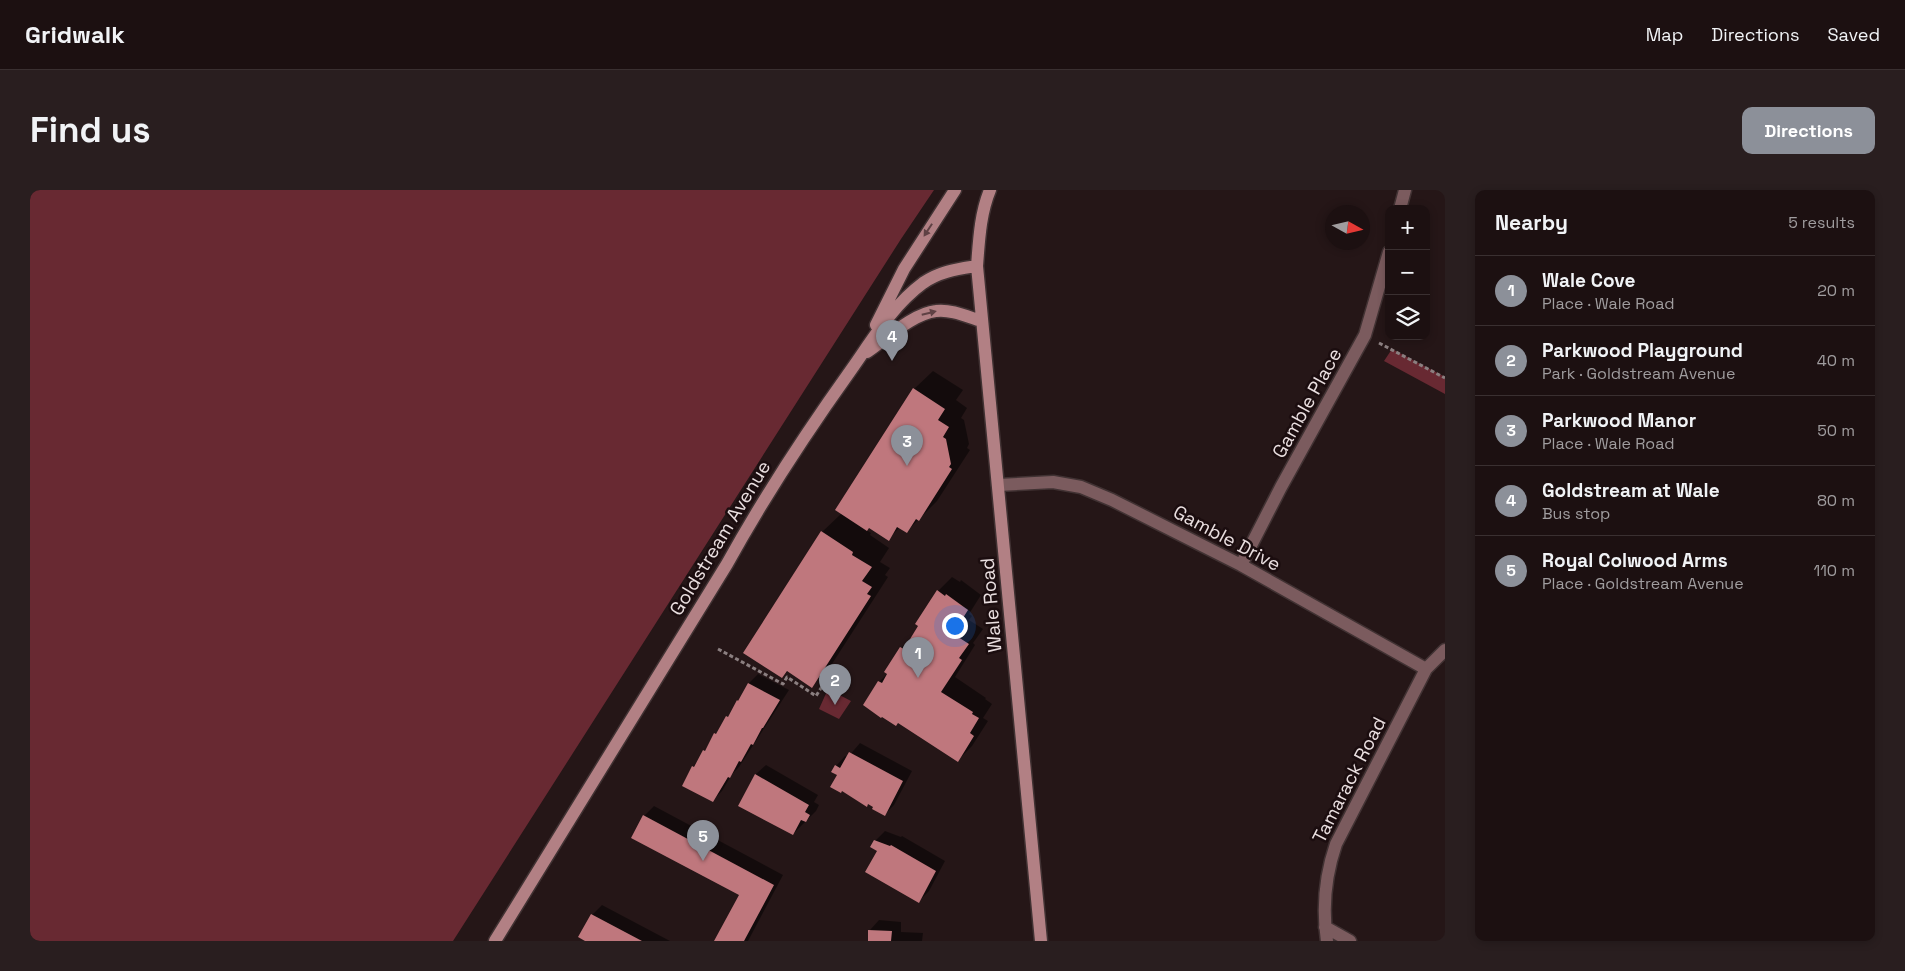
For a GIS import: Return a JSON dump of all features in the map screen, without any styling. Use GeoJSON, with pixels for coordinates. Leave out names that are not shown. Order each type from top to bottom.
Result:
{"type":"FeatureCollection","features":[{"type":"Feature","properties":{"kind":"main road"},"geometry":{"type":"LineString","coordinates":[[859,358],[904,269],[955,190]]}},
{"type":"Feature","properties":{"kind":"main road"},"geometry":{"type":"LineString","coordinates":[[977,266],[980,231],[986,200],[990,190]]}},
{"type":"Feature","properties":{"kind":"main road","name":"Goldstream Avenue"},"geometry":{"type":"LineString","coordinates":[[495,941],[727,564],[755,514],[810,428],[886,320],[904,298],[925,282],[945,271],[977,266]]}},
{"type":"Feature","properties":{"kind":"main road","name":"Wale Road"},"geometry":{"type":"LineString","coordinates":[[977,266],[1041,941]]}},
{"type":"Feature","properties":{"kind":"main road"},"geometry":{"type":"LineString","coordinates":[[859,358],[920,315],[937,310],[982,321]]}},
{"type":"Feature","properties":{"kind":"street"},"geometry":{"type":"LineString","coordinates":[[1401,205],[1405,190]]}},
{"type":"Feature","properties":{"kind":"street","name":"Gamble Place"},"geometry":{"type":"LineString","coordinates":[[1241,565],[1281,487],[1365,335],[1385,266]]}},
{"type":"Feature","properties":{"kind":"street","name":"Gamble Drive"},"geometry":{"type":"LineString","coordinates":[[998,485],[1052,482],[1082,487],[1112,500],[1241,565],[1426,669]]}},
{"type":"Feature","properties":{"kind":"street","name":"Tamarack Road"},"geometry":{"type":"LineString","coordinates":[[1327,941],[1325,893],[1328,867],[1336,844],[1426,669],[1445,650]]}},
{"type":"Feature","properties":{"kind":"street"},"geometry":{"type":"LineString","coordinates":[[1325,927],[1350,941]]}},
{"type":"Feature","properties":{"kind":"path"},"geometry":{"type":"LineString","coordinates":[[1365,335],[1445,378]]}},
{"type":"Feature","properties":{"kind":"path"},"geometry":{"type":"LineString","coordinates":[[718,649],[783,684],[787,677],[816,696],[823,685]]}},
{"type":"Feature","properties":{"kind":"shaded area"},"geometry":{"type":"Polygon","coordinates":[[[30,190],[934,190],[453,941],[30,941],[30,190]]]}},
{"type":"Feature","properties":{"kind":"shaded area"},"geometry":{"type":"Polygon","coordinates":[[[1392,349],[1445,377],[1445,394],[1384,361],[1392,349]]]}},
{"type":"Feature","properties":{"kind":"shaded area"},"geometry":{"type":"Polygon","coordinates":[[[828,689],[851,701],[839,719],[819,709],[828,689]]]}},
{"type":"Feature","properties":{"kind":"building"},"geometry":{"type":"Polygon","coordinates":[[[913,388],[945,409],[938,420],[949,427],[943,437],[946,439],[951,464],[949,467],[952,469],[919,521],[916,519],[907,533],[897,527],[889,541],[869,528],[867,531],[835,510],[913,388]]]}},
{"type":"Feature","properties":{"kind":"building"},"geometry":{"type":"Polygon","coordinates":[[[821,531],[853,552],[852,555],[872,567],[862,581],[872,587],[867,594],[871,596],[812,688],[787,671],[782,678],[743,653],[821,531]]]}},
{"type":"Feature","properties":{"kind":"building"},"geometry":{"type":"Polygon","coordinates":[[[937,590],[945,596],[946,594],[968,610],[956,629],[958,631],[955,635],[969,644],[959,658],[962,660],[941,692],[973,712],[972,714],[979,718],[970,733],[974,736],[958,762],[898,723],[896,726],[863,705],[878,681],[882,683],[887,674],[884,672],[900,647],[904,649],[918,626],[915,624],[937,590]]]}},
{"type":"Feature","properties":{"kind":"building"},"geometry":{"type":"Polygon","coordinates":[[[748,683],[780,700],[753,745],[751,744],[741,762],[739,761],[730,778],[728,777],[713,802],[682,786],[692,766],[694,767],[703,750],[705,751],[714,733],[716,734],[726,716],[728,717],[748,683]]]}},
{"type":"Feature","properties":{"kind":"building"},"geometry":{"type":"Polygon","coordinates":[[[849,752],[903,781],[885,816],[872,809],[873,807],[868,804],[867,807],[842,791],[841,793],[830,787],[837,775],[831,772],[835,765],[840,768],[849,752]]]}},
{"type":"Feature","properties":{"kind":"building"},"geometry":{"type":"Polygon","coordinates":[[[755,774],[809,805],[805,812],[810,815],[806,822],[801,820],[793,835],[738,806],[755,774]]]}},
{"type":"Feature","properties":{"kind":"building"},"geometry":{"type":"Polygon","coordinates":[[[643,815],[774,885],[744,941],[714,941],[739,895],[631,838],[643,815]]]}},
{"type":"Feature","properties":{"kind":"building"},"geometry":{"type":"Polygon","coordinates":[[[874,840],[891,845],[936,871],[919,903],[865,872],[877,851],[870,847],[874,840]]]}},
{"type":"Feature","properties":{"kind":"building"},"geometry":{"type":"Polygon","coordinates":[[[591,914],[642,941],[585,941],[578,937],[591,914]]]}},
{"type":"Feature","properties":{"kind":"building"},"geometry":{"type":"Polygon","coordinates":[[[868,930],[892,931],[891,941],[868,941],[868,930]]]}},
{"type":"Feature","properties":{"kind":"place","name":"Goldstream at Wale"},"geometry":{"type":"Point","coordinates":[892,361]}},
{"type":"Feature","properties":{"kind":"place","name":"Parkwood Manor"},"geometry":{"type":"Point","coordinates":[907,466]}},
{"type":"Feature","properties":{"kind":"place","name":"Wale Cove"},"geometry":{"type":"Point","coordinates":[918,678]}},
{"type":"Feature","properties":{"kind":"place","name":"Parkwood Playground"},"geometry":{"type":"Point","coordinates":[835,705]}},
{"type":"Feature","properties":{"kind":"place","name":"Royal Colwood Arms"},"geometry":{"type":"Point","coordinates":[703,861]}}]}
